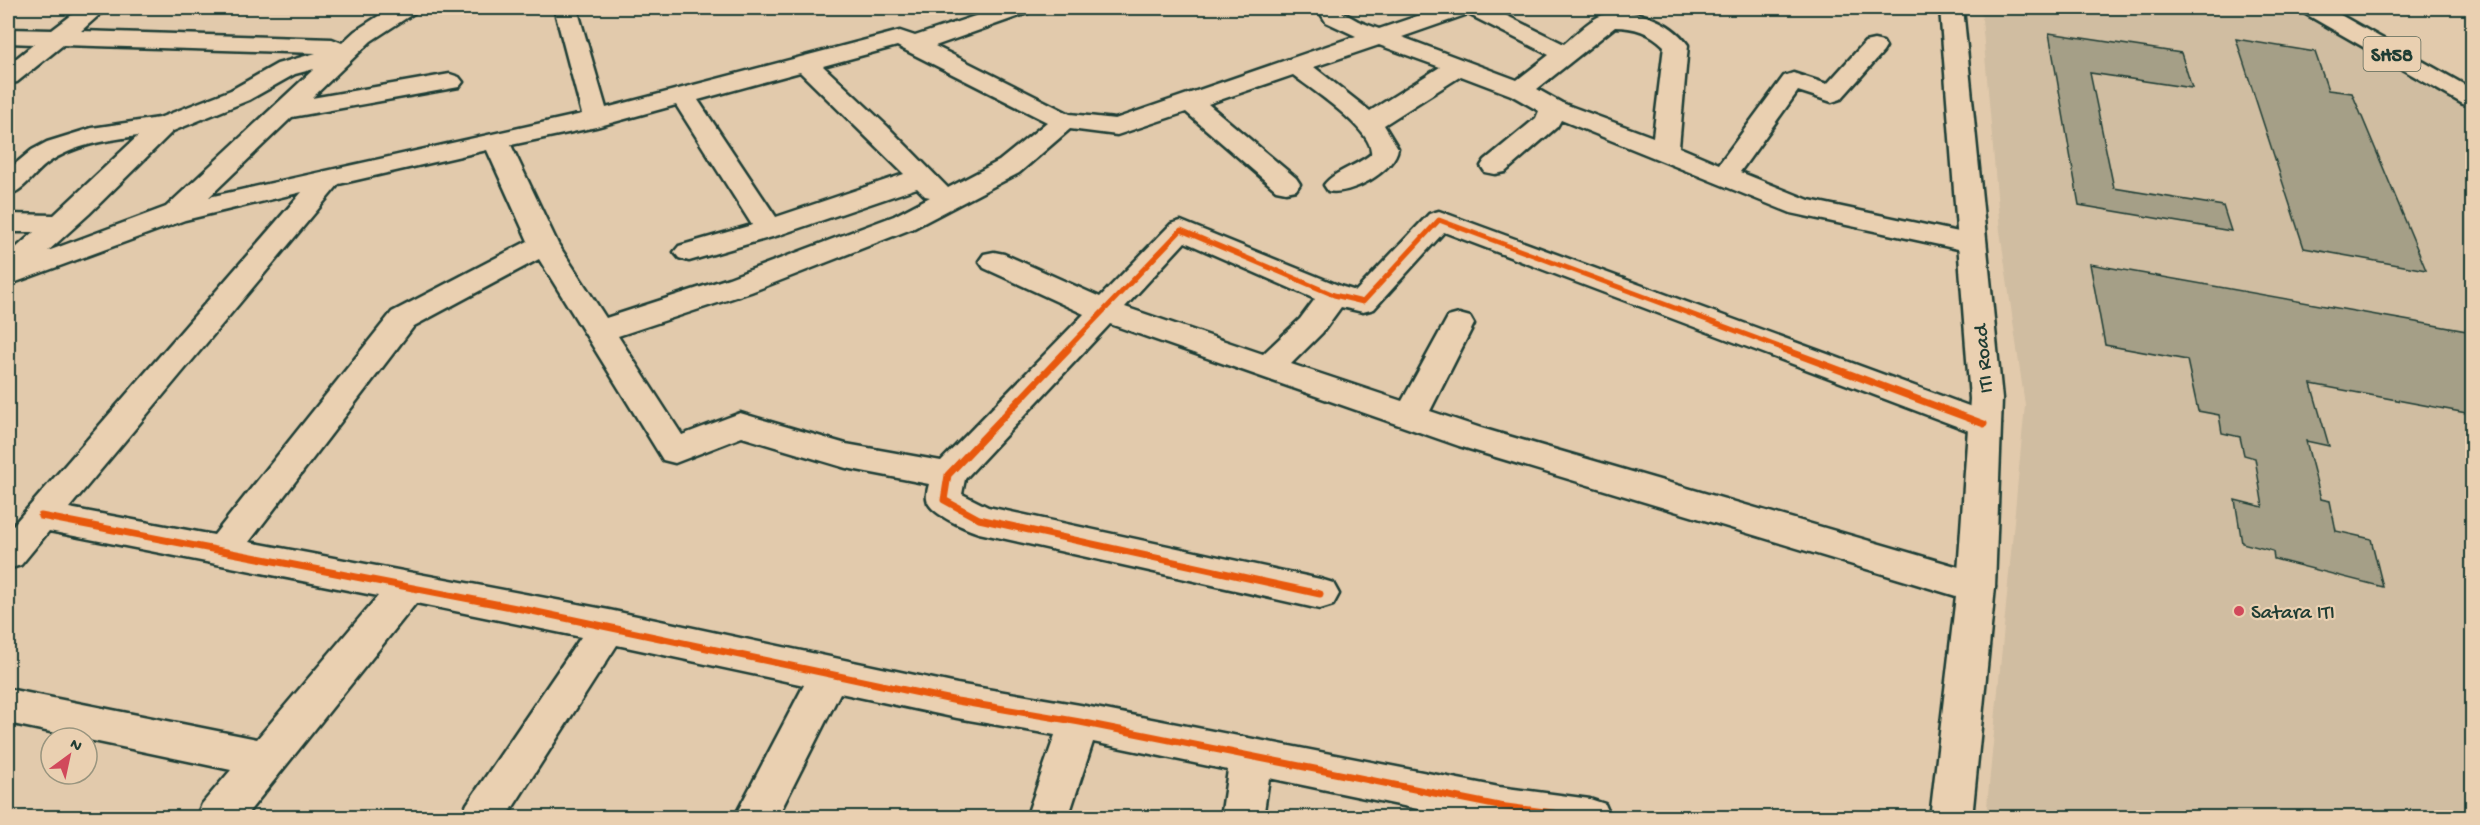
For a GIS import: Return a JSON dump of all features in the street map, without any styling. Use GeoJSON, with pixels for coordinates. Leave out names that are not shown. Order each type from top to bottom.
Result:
{"type":"FeatureCollection","features":[{"type":"Feature","properties":{"kind":"street"},"geometry":{"type":"LineString","coordinates":[[8,77],[55,37],[95,8]]}},
{"type":"Feature","properties":{"kind":"street"},"geometry":{"type":"LineString","coordinates":[[176,213],[363,36],[406,8]]}},
{"type":"Feature","properties":{"kind":"street"},"geometry":{"type":"LineString","coordinates":[[565,8],[596,119]]}},
{"type":"Feature","properties":{"kind":"street"},"geometry":{"type":"LineString","coordinates":[[914,45],[1020,8]]}},
{"type":"Feature","properties":{"kind":"street"},"geometry":{"type":"LineString","coordinates":[[1328,8],[1334,17],[1374,37],[1520,90],[1553,108],[1801,207],[1972,243]]}},
{"type":"Feature","properties":{"kind":"street"},"geometry":{"type":"LineString","coordinates":[[8,276],[176,213],[596,119],[900,38],[1064,121],[1117,127],[1462,8]]}},
{"type":"Feature","properties":{"kind":"street"},"geometry":{"type":"LineString","coordinates":[[1474,8],[1566,54]]}},
{"type":"Feature","properties":{"kind":"street","name":"ITI Road"},"geometry":{"type":"LineString","coordinates":[[1951,8],[1986,399],[1976,587],[1951,818]]}},
{"type":"Feature","properties":{"kind":"street","name":"SH58"},"geometry":{"type":"LineString","coordinates":[[2312,8],[2472,99]]}},
{"type":"Feature","properties":{"kind":"street","name":"SH58"},"geometry":{"type":"LineString","coordinates":[[2343,8],[2472,80]]}},
{"type":"Feature","properties":{"kind":"street"},"geometry":{"type":"LineString","coordinates":[[1520,90],[1607,22],[1632,21],[1672,39],[1676,45],[1665,151]]}},
{"type":"Feature","properties":{"kind":"street"},"geometry":{"type":"LineString","coordinates":[[8,36],[349,49]]}},
{"type":"Feature","properties":{"kind":"street"},"geometry":{"type":"LineString","coordinates":[[1724,176],[1793,81],[1832,94],[1874,47]]}},
{"type":"Feature","properties":{"kind":"street"},"geometry":{"type":"LineString","coordinates":[[8,187],[27,166],[65,145],[126,129],[164,124],[240,95],[286,69],[349,49]]}},
{"type":"Feature","properties":{"kind":"street"},"geometry":{"type":"LineString","coordinates":[[805,63],[946,202]]}},
{"type":"Feature","properties":{"kind":"street"},"geometry":{"type":"LineString","coordinates":[[1295,64],[1369,123],[1384,144],[1384,156],[1378,163],[1338,185]]}},
{"type":"Feature","properties":{"kind":"street"},"geometry":{"type":"LineString","coordinates":[[1369,123],[1459,66]]}},
{"type":"Feature","properties":{"kind":"street"},"geometry":{"type":"LineString","coordinates":[[282,111],[450,82]]}},
{"type":"Feature","properties":{"kind":"street"},"geometry":{"type":"LineString","coordinates":[[683,96],[769,230]]}},
{"type":"Feature","properties":{"kind":"street"},"geometry":{"type":"LineString","coordinates":[[1189,101],[1286,184]]}},
{"type":"Feature","properties":{"kind":"street"},"geometry":{"type":"LineString","coordinates":[[1495,166],[1548,121],[1553,108]]}},
{"type":"Feature","properties":{"kind":"street"},"geometry":{"type":"LineString","coordinates":[[600,332],[740,285],[904,222],[1009,167],[1064,121]]}},
{"type":"Feature","properties":{"kind":"street"},"geometry":{"type":"LineString","coordinates":[[8,271],[61,224],[164,124]]}},
{"type":"Feature","properties":{"kind":"street"},"geometry":{"type":"LineString","coordinates":[[496,140],[544,244],[675,451],[740,425],[846,456],[948,475]]}},
{"type":"Feature","properties":{"kind":"street"},"geometry":{"type":"LineString","coordinates":[[689,252],[769,230],[922,177]]}},
{"type":"Feature","properties":{"kind":"street"},"geometry":{"type":"LineString","coordinates":[[8,555],[329,179]]}},
{"type":"Feature","properties":{"kind":"street"},"geometry":{"type":"LineString","coordinates":[[1320,594],[979,519],[944,500],[948,475],[1181,230],[1334,295],[1363,302],[1439,220],[1984,424]]}},
{"type":"Feature","properties":{"kind":"street"},"geometry":{"type":"LineString","coordinates":[[8,223],[61,224]]}},
{"type":"Feature","properties":{"kind":"street"},"geometry":{"type":"LineString","coordinates":[[222,551],[403,319],[544,244]]}},
{"type":"Feature","properties":{"kind":"street"},"geometry":{"type":"LineString","coordinates":[[994,261],[1104,311],[1482,441],[1976,587]]}},
{"type":"Feature","properties":{"kind":"street"},"geometry":{"type":"LineString","coordinates":[[1268,368],[1311,326],[1334,295]]}},
{"type":"Feature","properties":{"kind":"street"},"geometry":{"type":"LineString","coordinates":[[1410,417],[1459,324]]}},
{"type":"Feature","properties":{"kind":"street"},"geometry":{"type":"LineString","coordinates":[[41,516],[609,626],[957,700],[1080,722],[1499,806],[1563,816]]}},
{"type":"Feature","properties":{"kind":"street"},"geometry":{"type":"LineString","coordinates":[[217,818],[408,587]]}},
{"type":"Feature","properties":{"kind":"street"},"geometry":{"type":"LineString","coordinates":[[482,818],[609,626]]}},
{"type":"Feature","properties":{"kind":"street"},"geometry":{"type":"LineString","coordinates":[[755,818],[830,674]]}},
{"type":"Feature","properties":{"kind":"street"},"geometry":{"type":"LineString","coordinates":[[8,706],[264,759]]}},
{"type":"Feature","properties":{"kind":"street"},"geometry":{"type":"LineString","coordinates":[[1047,818],[1080,722]]}},
{"type":"Feature","properties":{"kind":"street"},"geometry":{"type":"LineString","coordinates":[[1242,818],[1251,756]]}},
{"type":"Feature","properties":{"kind":"shaded area","name":"Satara ITI"},"geometry":{"type":"Polygon","coordinates":[[[1981,8],[2302,8],[2472,110],[2472,817],[1986,817],[2025,405],[2000,231],[1981,8]]]}},
{"type":"Feature","properties":{"kind":"building"},"geometry":{"type":"Polygon","coordinates":[[[2049,33],[2181,53],[2192,88],[2090,73],[2114,188],[2223,206],[2231,231],[2079,205],[2049,33]]]}},
{"type":"Feature","properties":{"kind":"building"},"geometry":{"type":"Polygon","coordinates":[[[2236,39],[2315,52],[2328,90],[2352,93],[2426,270],[2304,248],[2236,39]]]}},
{"type":"Feature","properties":{"kind":"building"},"geometry":{"type":"Polygon","coordinates":[[[2090,264],[2472,332],[2472,414],[2311,384],[2329,446],[2306,441],[2321,499],[2330,501],[2336,531],[2371,539],[2383,587],[2274,559],[2273,551],[2242,543],[2235,500],[2263,507],[2255,458],[2244,455],[2240,437],[2222,433],[2219,415],[2198,411],[2187,360],[2105,345],[2090,264]]]}},
{"type":"Feature","properties":{"kind":"cycle path"},"geometry":{"type":"LineString","coordinates":[[1320,594],[979,519],[944,500],[948,475],[1181,230],[1334,295],[1363,302],[1439,220],[1984,424]]}},
{"type":"Feature","properties":{"kind":"cycle path"},"geometry":{"type":"LineString","coordinates":[[41,516],[532,611],[957,701],[1080,722],[1499,806],[1590,818]]}},
{"type":"Feature","properties":{"kind":"place","name":"Satara ITI"},"geometry":{"type":"Point","coordinates":[2239,611]}}]}
